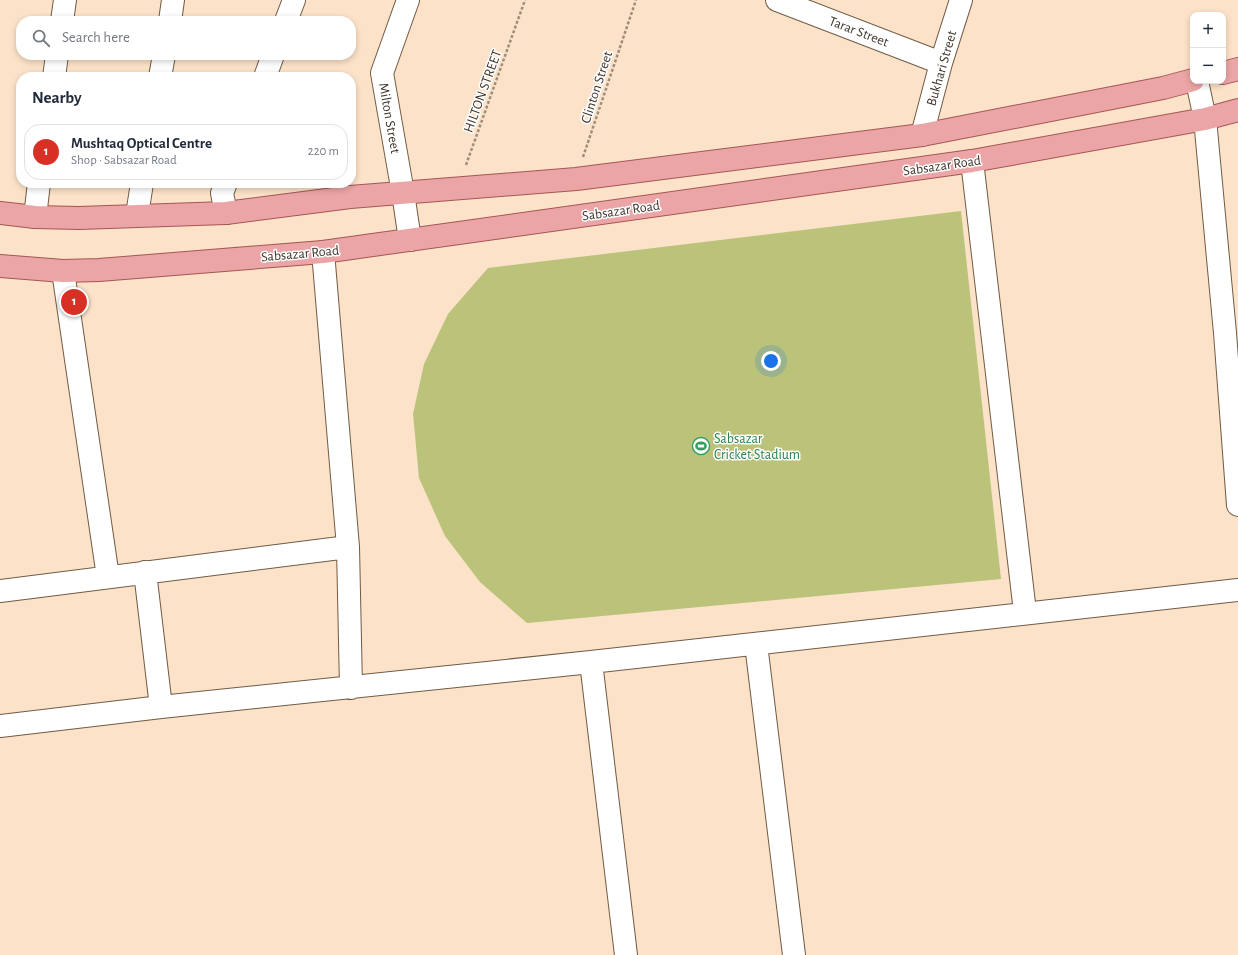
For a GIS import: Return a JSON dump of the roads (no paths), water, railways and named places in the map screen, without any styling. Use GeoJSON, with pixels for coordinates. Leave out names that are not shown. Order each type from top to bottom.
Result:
{"type":"FeatureCollection","features":[{"type":"Feature","properties":{"kind":"main road"},"geometry":{"type":"LineString","coordinates":[[1226,72],[1238,69]]}},
{"type":"Feature","properties":{"kind":"main road"},"geometry":{"type":"LineString","coordinates":[[0,212],[35,217],[79,218],[226,213],[350,197],[576,179],[922,136],[1163,88],[1190,81]]}},
{"type":"Feature","properties":{"kind":"main road","name":"Sabsazar Road"},"geometry":{"type":"LineString","coordinates":[[0,266],[63,271],[323,252],[972,161],[1205,119],[1238,110]]}},
{"type":"Feature","properties":{"kind":"street"},"geometry":{"type":"LineString","coordinates":[[63,16],[65,0]]}},
{"type":"Feature","properties":{"kind":"street"},"geometry":{"type":"LineString","coordinates":[[171,16],[173,0]]}},
{"type":"Feature","properties":{"kind":"street"},"geometry":{"type":"LineString","coordinates":[[288,16],[294,0]]}},
{"type":"Feature","properties":{"kind":"street","name":"Milton Street"},"geometry":{"type":"LineString","coordinates":[[408,0],[382,73],[404,193],[410,240]]}},
{"type":"Feature","properties":{"kind":"street","name":"Tarar Street"},"geometry":{"type":"LineString","coordinates":[[777,0],[941,62]]}},
{"type":"Feature","properties":{"kind":"street","name":"Bukhari Street"},"geometry":{"type":"LineString","coordinates":[[922,136],[941,62],[961,0]]}},
{"type":"Feature","properties":{"kind":"street"},"geometry":{"type":"LineString","coordinates":[[55,72],[56,60]]}},
{"type":"Feature","properties":{"kind":"street"},"geometry":{"type":"LineString","coordinates":[[161,72],[163,60]]}},
{"type":"Feature","properties":{"kind":"street"},"geometry":{"type":"LineString","coordinates":[[267,72],[271,60]]}},
{"type":"Feature","properties":{"kind":"street"},"geometry":{"type":"LineString","coordinates":[[1198,84],[1205,119],[1232,333],[1238,505]]}},
{"type":"Feature","properties":{"kind":"street"},"geometry":{"type":"LineString","coordinates":[[972,161],[1025,612]]}},
{"type":"Feature","properties":{"kind":"street"},"geometry":{"type":"LineString","coordinates":[[35,217],[38,188]]}},
{"type":"Feature","properties":{"kind":"street"},"geometry":{"type":"LineString","coordinates":[[137,215],[141,188]]}},
{"type":"Feature","properties":{"kind":"street"},"geometry":{"type":"LineString","coordinates":[[224,188],[222,193],[226,213]]}},
{"type":"Feature","properties":{"kind":"street"},"geometry":{"type":"LineString","coordinates":[[323,252],[348,547],[351,688]]}},
{"type":"Feature","properties":{"kind":"street"},"geometry":{"type":"LineString","coordinates":[[63,271],[108,577]]}},
{"type":"Feature","properties":{"kind":"street"},"geometry":{"type":"LineString","coordinates":[[0,591],[348,547]]}},
{"type":"Feature","properties":{"kind":"street"},"geometry":{"type":"LineString","coordinates":[[146,572],[161,707]]}},
{"type":"Feature","properties":{"kind":"street"},"geometry":{"type":"LineString","coordinates":[[0,726],[161,707],[756,644],[1025,612],[1238,590]]}},
{"type":"Feature","properties":{"kind":"street"},"geometry":{"type":"LineString","coordinates":[[756,644],[794,955]]}},
{"type":"Feature","properties":{"kind":"street"},"geometry":{"type":"LineString","coordinates":[[591,662],[626,955]]}},
{"type":"Feature","properties":{"kind":"place","name":"Mushtaq Optical Centre"},"geometry":{"type":"Point","coordinates":[74,302]}},
{"type":"Feature","properties":{"kind":"place","name":"Sabsazar Cricket Stadium"},"geometry":{"type":"Point","coordinates":[701,446]}}]}
